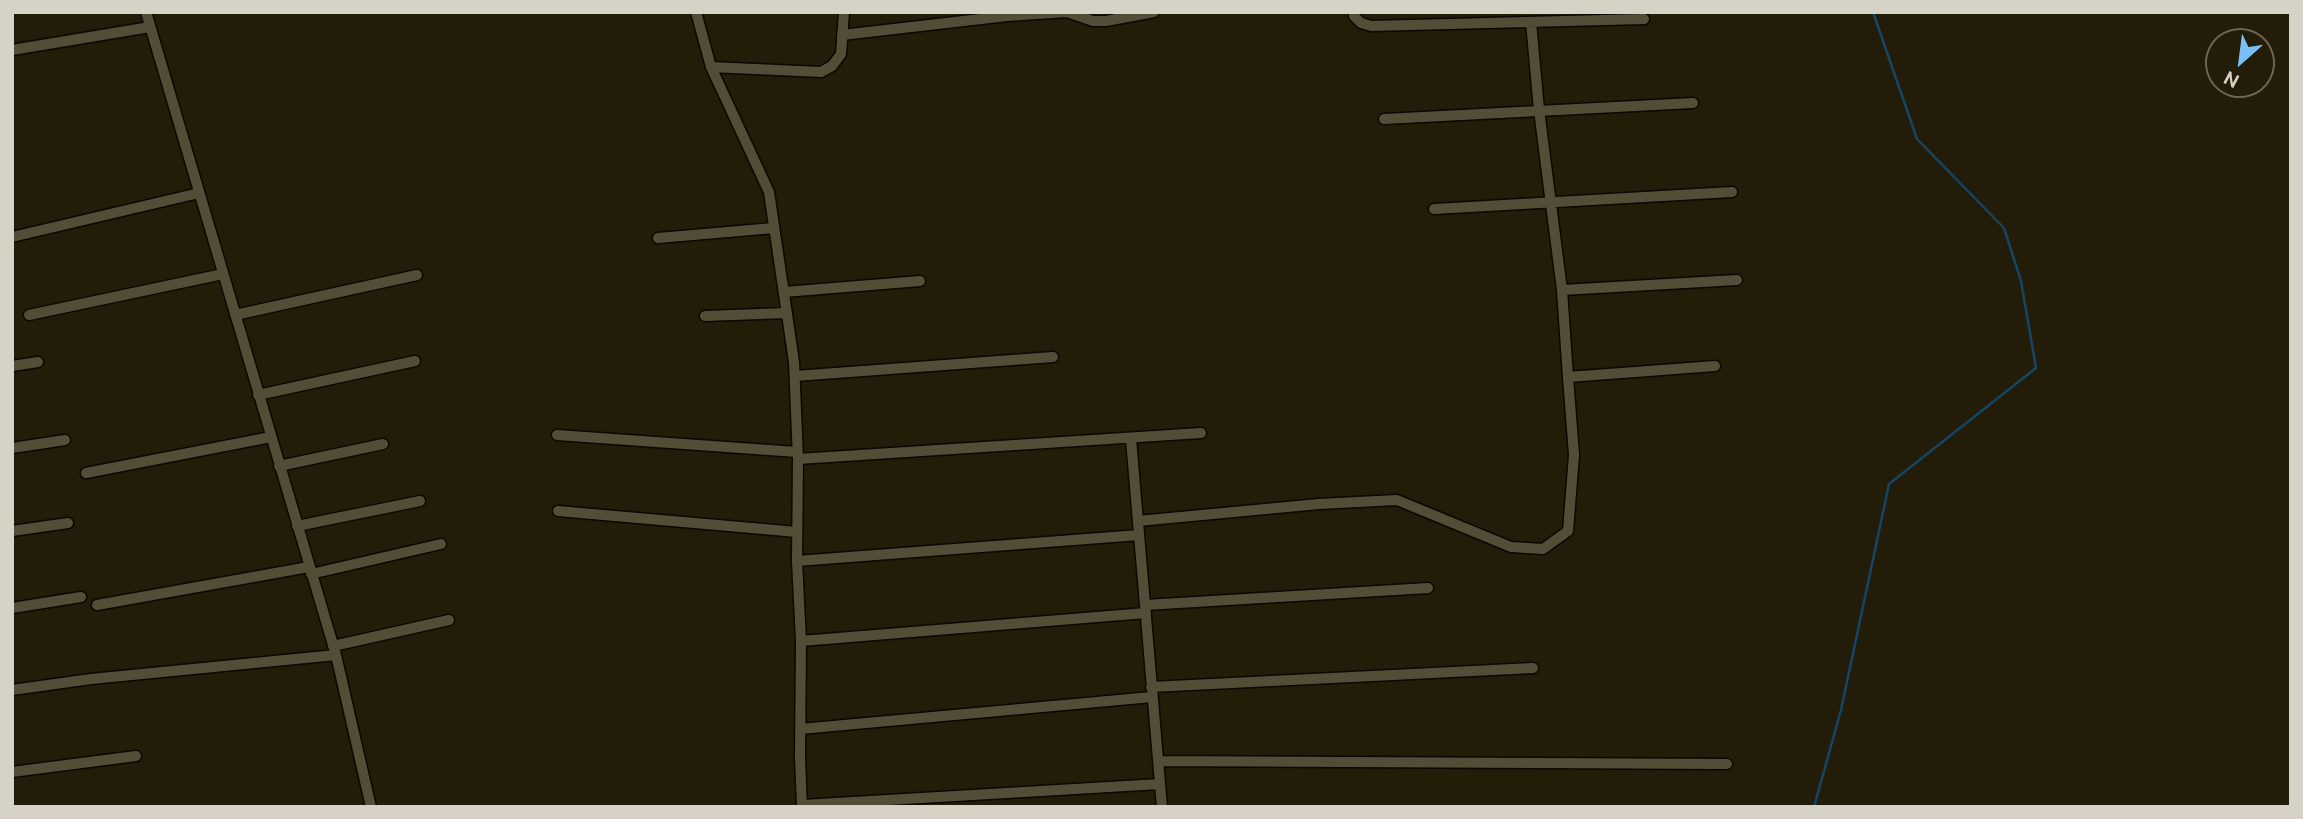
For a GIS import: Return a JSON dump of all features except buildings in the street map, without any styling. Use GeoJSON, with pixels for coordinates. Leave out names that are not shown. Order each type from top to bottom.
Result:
{"type":"FeatureCollection","features":[{"type":"Feature","properties":{"kind":"street"},"geometry":{"type":"LineString","coordinates":[[146,12],[334,651],[371,807]]}},
{"type":"Feature","properties":{"kind":"street"},"geometry":{"type":"LineString","coordinates":[[696,12],[711,67],[769,192],[787,313],[795,376],[798,456],[797,561],[801,642],[802,806],[1160,784]]}},
{"type":"Feature","properties":{"kind":"street"},"geometry":{"type":"LineString","coordinates":[[711,67],[821,72],[832,66],[841,54],[844,12]]}},
{"type":"Feature","properties":{"kind":"street"},"geometry":{"type":"LineString","coordinates":[[842,35],[1007,16],[1067,12],[1093,21],[1107,21],[1154,12]]}},
{"type":"Feature","properties":{"kind":"street"},"geometry":{"type":"LineString","coordinates":[[1354,12],[1354,16],[1362,23],[1371,26],[1644,19]]}},
{"type":"Feature","properties":{"kind":"street"},"geometry":{"type":"LineString","coordinates":[[1138,521],[1397,499],[1511,547],[1543,549],[1568,531],[1574,455],[1562,290],[1539,110],[1531,22]]}},
{"type":"Feature","properties":{"kind":"street"},"geometry":{"type":"LineString","coordinates":[[12,50],[150,27]]}},
{"type":"Feature","properties":{"kind":"street"},"geometry":{"type":"LineString","coordinates":[[1384,119],[1693,103]]}},
{"type":"Feature","properties":{"kind":"street"},"geometry":{"type":"LineString","coordinates":[[1434,209],[1732,192]]}},
{"type":"Feature","properties":{"kind":"street"},"geometry":{"type":"LineString","coordinates":[[12,237],[199,193]]}},
{"type":"Feature","properties":{"kind":"street"},"geometry":{"type":"LineString","coordinates":[[659,238],[774,228]]}},
{"type":"Feature","properties":{"kind":"street"},"geometry":{"type":"LineString","coordinates":[[29,315],[223,274]]}},
{"type":"Feature","properties":{"kind":"street"},"geometry":{"type":"LineString","coordinates":[[235,314],[417,275]]}},
{"type":"Feature","properties":{"kind":"street"},"geometry":{"type":"LineString","coordinates":[[1562,290],[1737,280]]}},
{"type":"Feature","properties":{"kind":"street"},"geometry":{"type":"LineString","coordinates":[[784,292],[920,281]]}},
{"type":"Feature","properties":{"kind":"street"},"geometry":{"type":"LineString","coordinates":[[705,316],[787,313]]}},
{"type":"Feature","properties":{"kind":"street"},"geometry":{"type":"LineString","coordinates":[[795,376],[1053,357]]}},
{"type":"Feature","properties":{"kind":"street"},"geometry":{"type":"LineString","coordinates":[[258,395],[415,361]]}},
{"type":"Feature","properties":{"kind":"street"},"geometry":{"type":"LineString","coordinates":[[12,366],[38,362]]}},
{"type":"Feature","properties":{"kind":"street"},"geometry":{"type":"LineString","coordinates":[[1568,377],[1715,366]]}},
{"type":"Feature","properties":{"kind":"street"},"geometry":{"type":"LineString","coordinates":[[557,435],[798,456],[1201,433]]}},
{"type":"Feature","properties":{"kind":"street"},"geometry":{"type":"LineString","coordinates":[[86,473],[271,437]]}},
{"type":"Feature","properties":{"kind":"street"},"geometry":{"type":"LineString","coordinates":[[1131,439],[1162,807]]}},
{"type":"Feature","properties":{"kind":"street"},"geometry":{"type":"LineString","coordinates":[[12,448],[65,440]]}},
{"type":"Feature","properties":{"kind":"street"},"geometry":{"type":"LineString","coordinates":[[279,466],[383,444]]}},
{"type":"Feature","properties":{"kind":"street"},"geometry":{"type":"LineString","coordinates":[[297,526],[420,501]]}},
{"type":"Feature","properties":{"kind":"street"},"geometry":{"type":"LineString","coordinates":[[558,511],[797,532]]}},
{"type":"Feature","properties":{"kind":"street"},"geometry":{"type":"LineString","coordinates":[[12,531],[68,523]]}},
{"type":"Feature","properties":{"kind":"street"},"geometry":{"type":"LineString","coordinates":[[797,561],[1139,535]]}},
{"type":"Feature","properties":{"kind":"street"},"geometry":{"type":"LineString","coordinates":[[97,605],[310,570],[441,544]]}},
{"type":"Feature","properties":{"kind":"street"},"geometry":{"type":"LineString","coordinates":[[801,642],[1146,609],[1428,588]]}},
{"type":"Feature","properties":{"kind":"street"},"geometry":{"type":"LineString","coordinates":[[12,608],[81,597]]}},
{"type":"Feature","properties":{"kind":"street"},"geometry":{"type":"LineString","coordinates":[[12,690],[334,651],[449,620]]}},
{"type":"Feature","properties":{"kind":"street"},"geometry":{"type":"LineString","coordinates":[[800,729],[1151,692],[1533,668]]}},
{"type":"Feature","properties":{"kind":"street"},"geometry":{"type":"LineString","coordinates":[[12,772],[136,757]]}},
{"type":"Feature","properties":{"kind":"street"},"geometry":{"type":"LineString","coordinates":[[1158,761],[1727,764]]}},
{"type":"Feature","properties":{"kind":"waterway"},"geometry":{"type":"LineString","coordinates":[[1814,807],[1841,710],[1889,484],[2036,368],[2021,281],[2004,228],[1917,139],[1873,12]]}}]}
